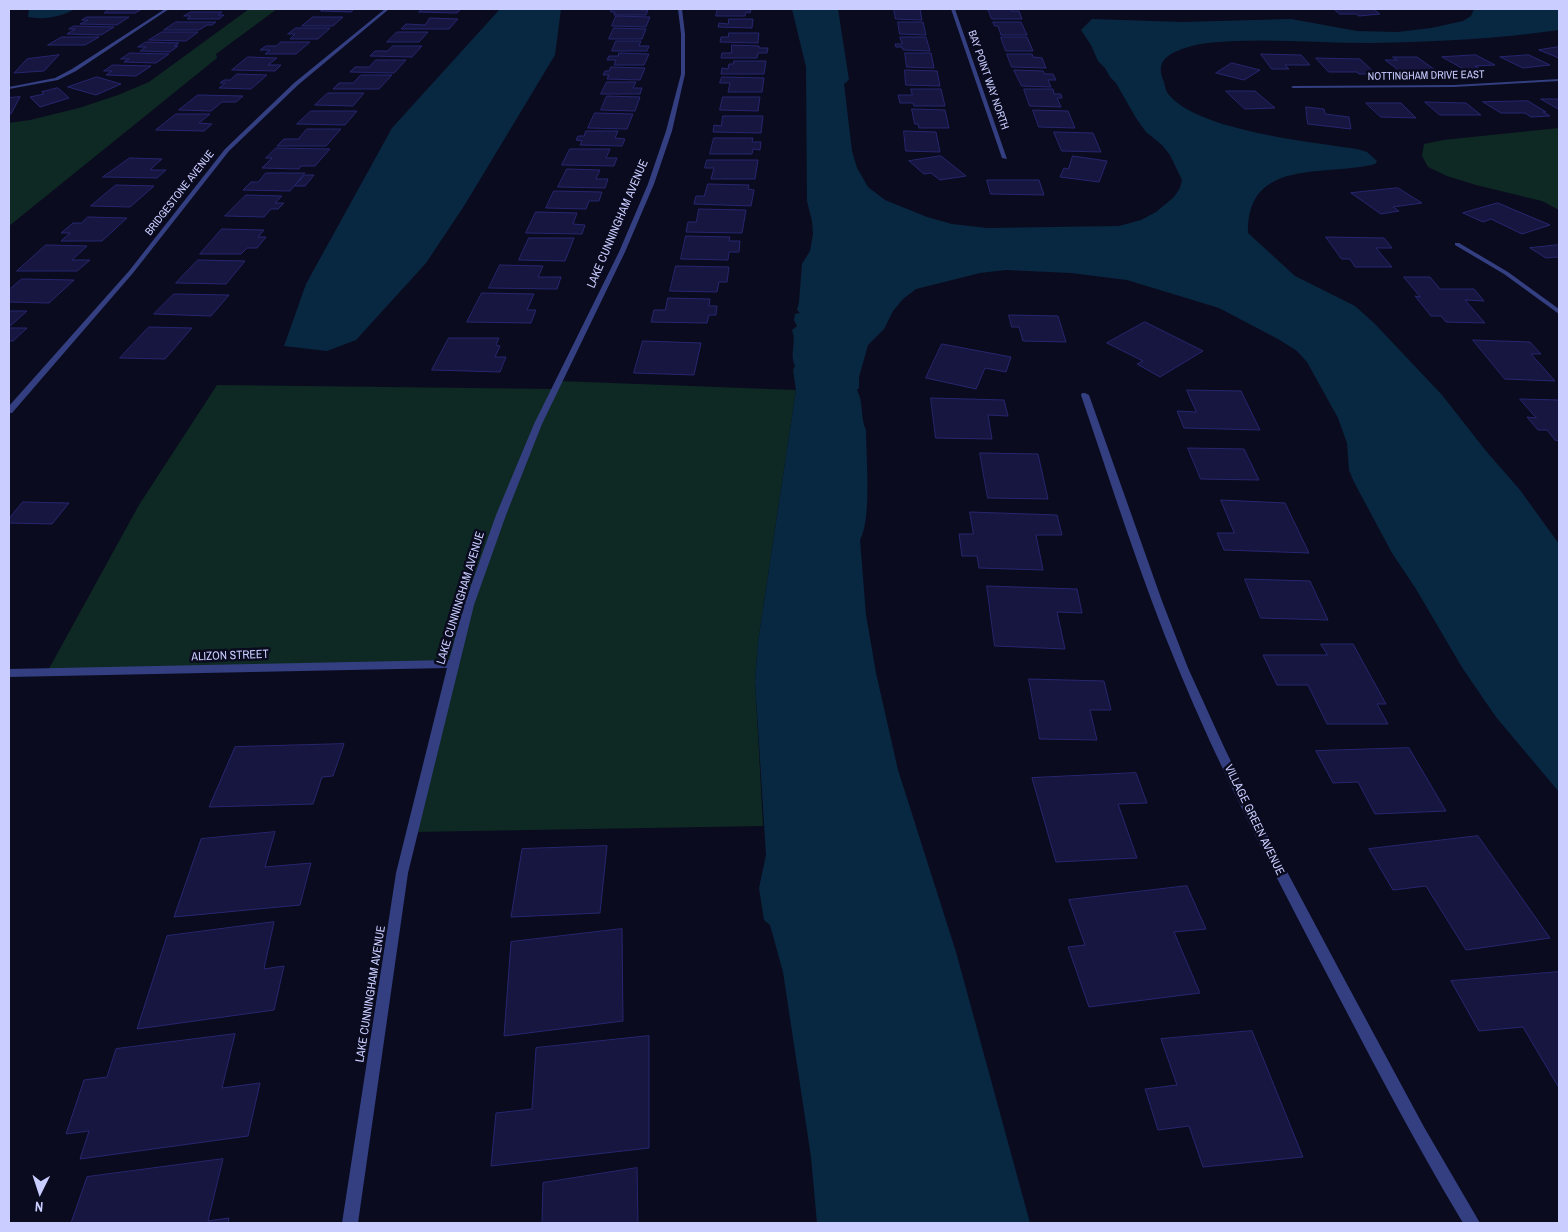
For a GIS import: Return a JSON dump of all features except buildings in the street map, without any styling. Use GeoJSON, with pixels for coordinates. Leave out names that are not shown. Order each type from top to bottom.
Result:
{"type":"FeatureCollection","features":[{"type":"Feature","properties":{"kind":"street"},"geometry":{"type":"LineString","coordinates":[[9,88],[56,79],[74,70],[167,9]]}},
{"type":"Feature","properties":{"kind":"street","name":"BRIDGESTONE AVENUE"},"geometry":{"type":"LineString","coordinates":[[9,411],[131,272],[227,150],[296,84],[387,9]]}},
{"type":"Feature","properties":{"kind":"street","name":"LAKE CUNNINGHAM AVENUE"},"geometry":{"type":"LineString","coordinates":[[350,1223],[402,873],[453,664],[469,606],[498,524],[538,424],[622,252],[651,184],[669,131],[683,74],[683,34],[680,9]]}},
{"type":"Feature","properties":{"kind":"street","name":"BAY POINT WAY NORTH"},"geometry":{"type":"LineString","coordinates":[[953,9],[1005,158]]}},
{"type":"Feature","properties":{"kind":"street","name":"NOTTINGHAM DRIVE EAST"},"geometry":{"type":"LineString","coordinates":[[1293,87],[1436,87],[1559,80]]}},
{"type":"Feature","properties":{"kind":"street"},"geometry":{"type":"LineString","coordinates":[[1457,244],[1506,273],[1559,312]]}},
{"type":"Feature","properties":{"kind":"street","name":"VILLAGE GREEN AVENUE"},"geometry":{"type":"LineString","coordinates":[[1085,395],[1156,600],[1183,668],[1221,753],[1305,921],[1378,1057],[1472,1223]]}},
{"type":"Feature","properties":{"kind":"street","name":"ALIZON STREET"},"geometry":{"type":"LineString","coordinates":[[9,673],[453,664]]}},
{"type":"Feature","properties":{"kind":"green space"},"geometry":{"type":"Polygon","coordinates":[[[249,9],[277,9],[216,54],[217,58],[9,226],[9,123],[79,108],[149,82],[249,9]]]}},
{"type":"Feature","properties":{"kind":"green space"},"geometry":{"type":"Polygon","coordinates":[[[1559,128],[1559,210],[1542,201],[1447,176],[1428,167],[1422,156],[1424,144],[1443,140],[1559,128]]]}},
{"type":"Feature","properties":{"kind":"green space"},"geometry":{"type":"Polygon","coordinates":[[[559,381],[796,390],[758,642],[755,680],[763,826],[412,832],[453,664],[46,674],[139,505],[217,385],[555,389],[559,381]]]}},
{"type":"Feature","properties":{"kind":"water"},"geometry":{"type":"Polygon","coordinates":[[[29,9],[75,9],[58,16],[40,18],[28,17],[29,9]]]}},
{"type":"Feature","properties":{"kind":"water"},"geometry":{"type":"Polygon","coordinates":[[[500,9],[561,9],[555,55],[464,206],[426,263],[356,340],[327,351],[284,346],[306,284],[392,128],[500,9]]]}},
{"type":"Feature","properties":{"kind":"water"},"geometry":{"type":"Polygon","coordinates":[[[792,9],[838,9],[849,80],[844,84],[852,151],[857,168],[868,187],[885,200],[927,217],[952,224],[987,228],[1119,226],[1141,220],[1156,212],[1174,197],[1180,188],[1182,180],[1170,155],[1162,145],[1146,132],[1136,118],[1116,83],[1098,61],[1091,45],[1081,30],[1092,19],[1182,22],[1291,19],[1357,31],[1397,32],[1431,28],[1463,21],[1471,16],[1474,9],[1559,9],[1559,30],[1489,38],[1370,43],[1234,41],[1196,45],[1175,52],[1166,58],[1163,61],[1161,72],[1165,88],[1170,96],[1185,108],[1206,118],[1258,133],[1357,149],[1367,152],[1377,161],[1375,164],[1355,168],[1292,175],[1274,181],[1260,192],[1251,209],[1248,233],[1295,276],[1355,306],[1374,323],[1442,395],[1486,451],[1520,490],[1559,544],[1559,792],[1496,717],[1463,669],[1416,589],[1392,553],[1349,470],[1347,443],[1338,418],[1307,362],[1297,351],[1219,308],[1127,280],[1071,273],[1006,270],[980,273],[916,289],[903,299],[893,311],[884,329],[868,345],[857,390],[861,400],[866,430],[867,471],[866,517],[860,540],[866,615],[876,673],[898,770],[956,952],[1030,1223],[817,1223],[811,1157],[783,972],[770,925],[764,920],[759,888],[766,855],[755,681],[758,642],[796,390],[793,370],[795,366],[793,362],[794,339],[792,330],[797,326],[794,320],[795,314],[800,313],[797,310],[802,264],[810,251],[813,234],[807,201],[806,67],[792,9]]]}}]}
